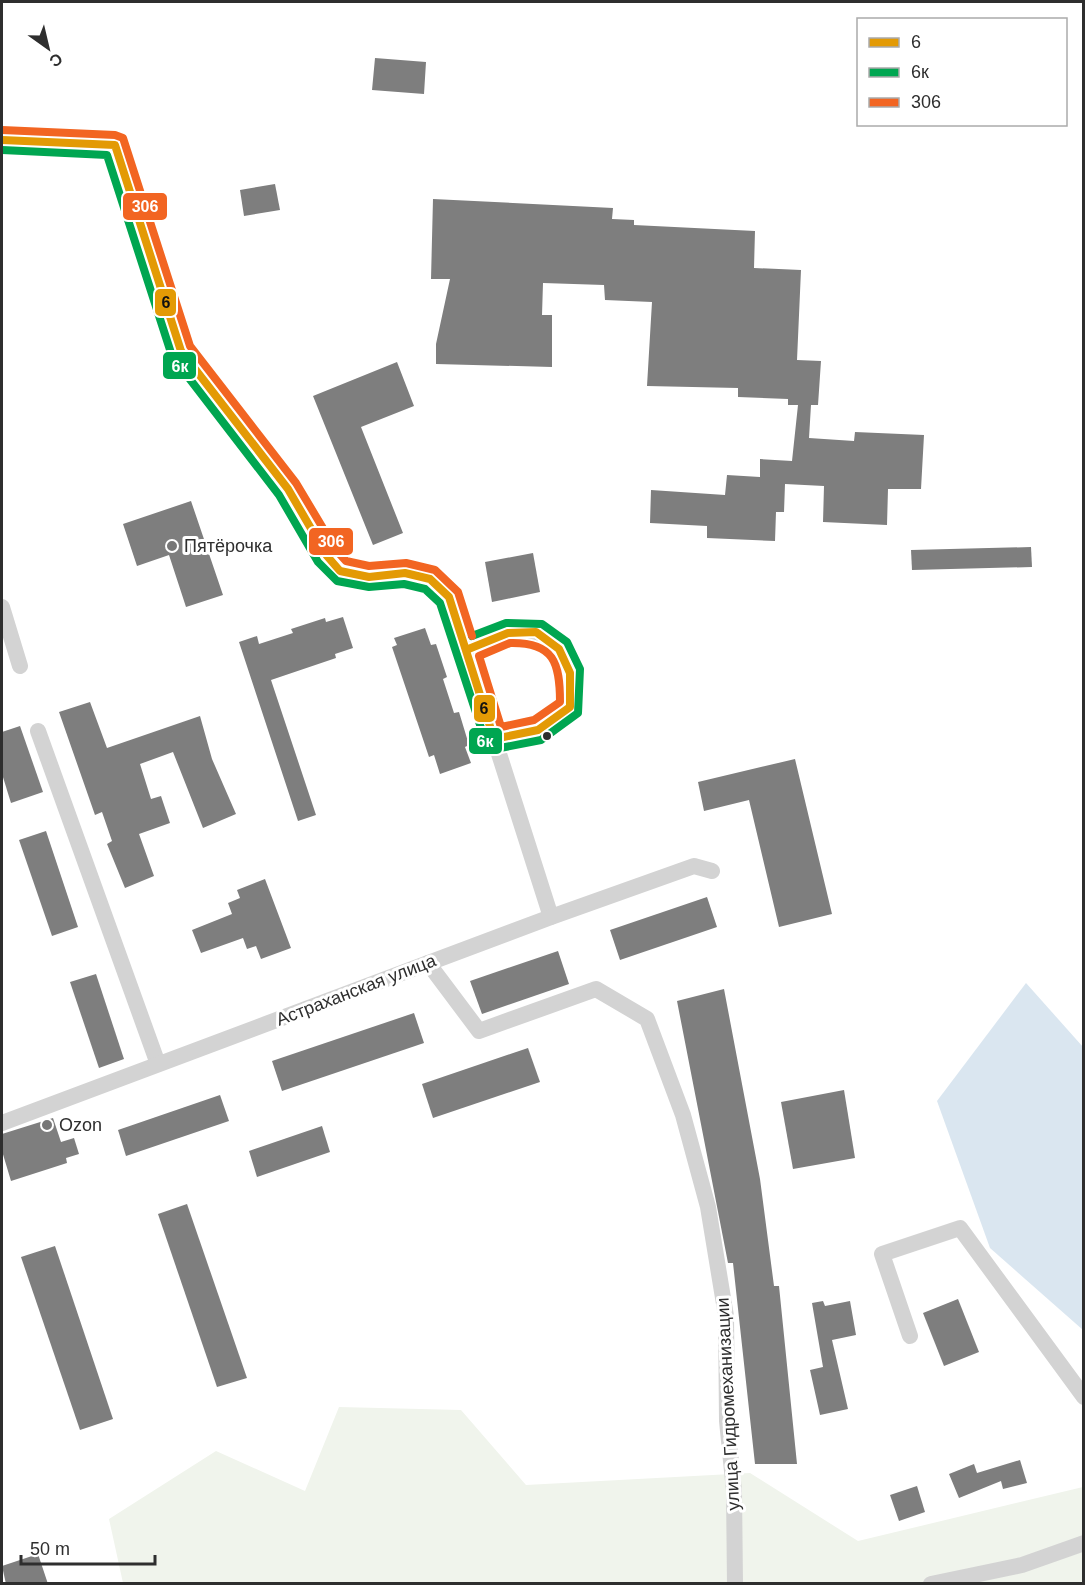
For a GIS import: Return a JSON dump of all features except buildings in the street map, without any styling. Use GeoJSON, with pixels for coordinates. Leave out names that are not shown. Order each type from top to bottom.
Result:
{"type":"FeatureCollection","features":[{"type":"Feature","properties":{"kind":"street"},"geometry":{"type":"LineString","coordinates":[[2,140],[115,146],[181,351],[288,489],[327,556],[340,571],[369,577],[405,573],[430,579],[449,597],[551,917]]}},
{"type":"Feature","properties":{"kind":"street"},"geometry":{"type":"LineString","coordinates":[[2,607],[20,666]]}},
{"type":"Feature","properties":{"kind":"street"},"geometry":{"type":"LineString","coordinates":[[466,650],[508,633],[536,632],[559,649],[570,673],[570,707],[538,730],[494,739]]}},
{"type":"Feature","properties":{"kind":"street"},"geometry":{"type":"LineString","coordinates":[[38,731],[158,1064]]}},
{"type":"Feature","properties":{"kind":"street","name":"Астраханская улица"},"geometry":{"type":"LineString","coordinates":[[2,1123],[551,917],[694,866],[712,871]]}},
{"type":"Feature","properties":{"kind":"street","name":"улица Гидромеханизации"},"geometry":{"type":"LineString","coordinates":[[428,963],[479,1031],[596,989],[647,1019],[683,1115],[705,1196],[726,1316],[727,1421],[734,1491],[735,1584]]}},
{"type":"Feature","properties":{"kind":"street"},"geometry":{"type":"LineString","coordinates":[[910,1336],[882,1254],[960,1227],[1083,1397]]}},
{"type":"Feature","properties":{"kind":"street"},"geometry":{"type":"LineString","coordinates":[[932,1584],[1022,1565],[1083,1543]]}},
{"type":"Feature","properties":{"kind":"shaded area"},"geometry":{"type":"Polygon","coordinates":[[[1026,983],[1083,1047],[1083,1330],[990,1248],[937,1101],[1026,983]]]}},
{"type":"Feature","properties":{"kind":"shaded area"},"geometry":{"type":"Polygon","coordinates":[[[339,1407],[461,1410],[526,1485],[750,1473],[858,1541],[1083,1487],[1083,1583],[123,1583],[109,1519],[216,1451],[305,1491],[339,1407]]]}},
{"type":"Feature","properties":{"kind":"transit line","name":"306"},"geometry":{"type":"LineString","coordinates":[[2,130],[115,135],[123,138],[190,346],[296,483],[336,550],[346,561],[369,566],[406,563],[435,570],[458,592],[472,636]]}},
{"type":"Feature","properties":{"kind":"transit line","name":"6"},"geometry":{"type":"LineString","coordinates":[[2,140],[115,145],[181,351],[288,489],[327,556],[340,571],[369,577],[405,573],[430,579],[449,597],[494,739],[538,730],[570,707],[570,673],[559,649],[536,632],[508,633],[466,650]]}},
{"type":"Feature","properties":{"kind":"transit line","name":"6к"},"geometry":{"type":"LineString","coordinates":[[2,150],[107,155],[172,356],[279,495],[318,562],[337,581],[369,587],[404,584],[425,589],[440,603],[487,746],[495,749],[541,740],[578,713],[580,669],[567,642],[542,624],[506,623],[472,636]]}},
{"type":"Feature","properties":{"kind":"transit line","name":"306"},"geometry":{"type":"LineString","coordinates":[[510,643],[536,646],[552,658],[558,676],[560,702],[534,720],[501,727],[479,656],[510,643]]}},
{"type":"Feature","properties":{"kind":"place","name":"Пятёрочка"},"geometry":{"type":"Point","coordinates":[172,546]}},
{"type":"Feature","properties":{"kind":"place","name":"Ozon"},"geometry":{"type":"Point","coordinates":[47,1125]}}]}
